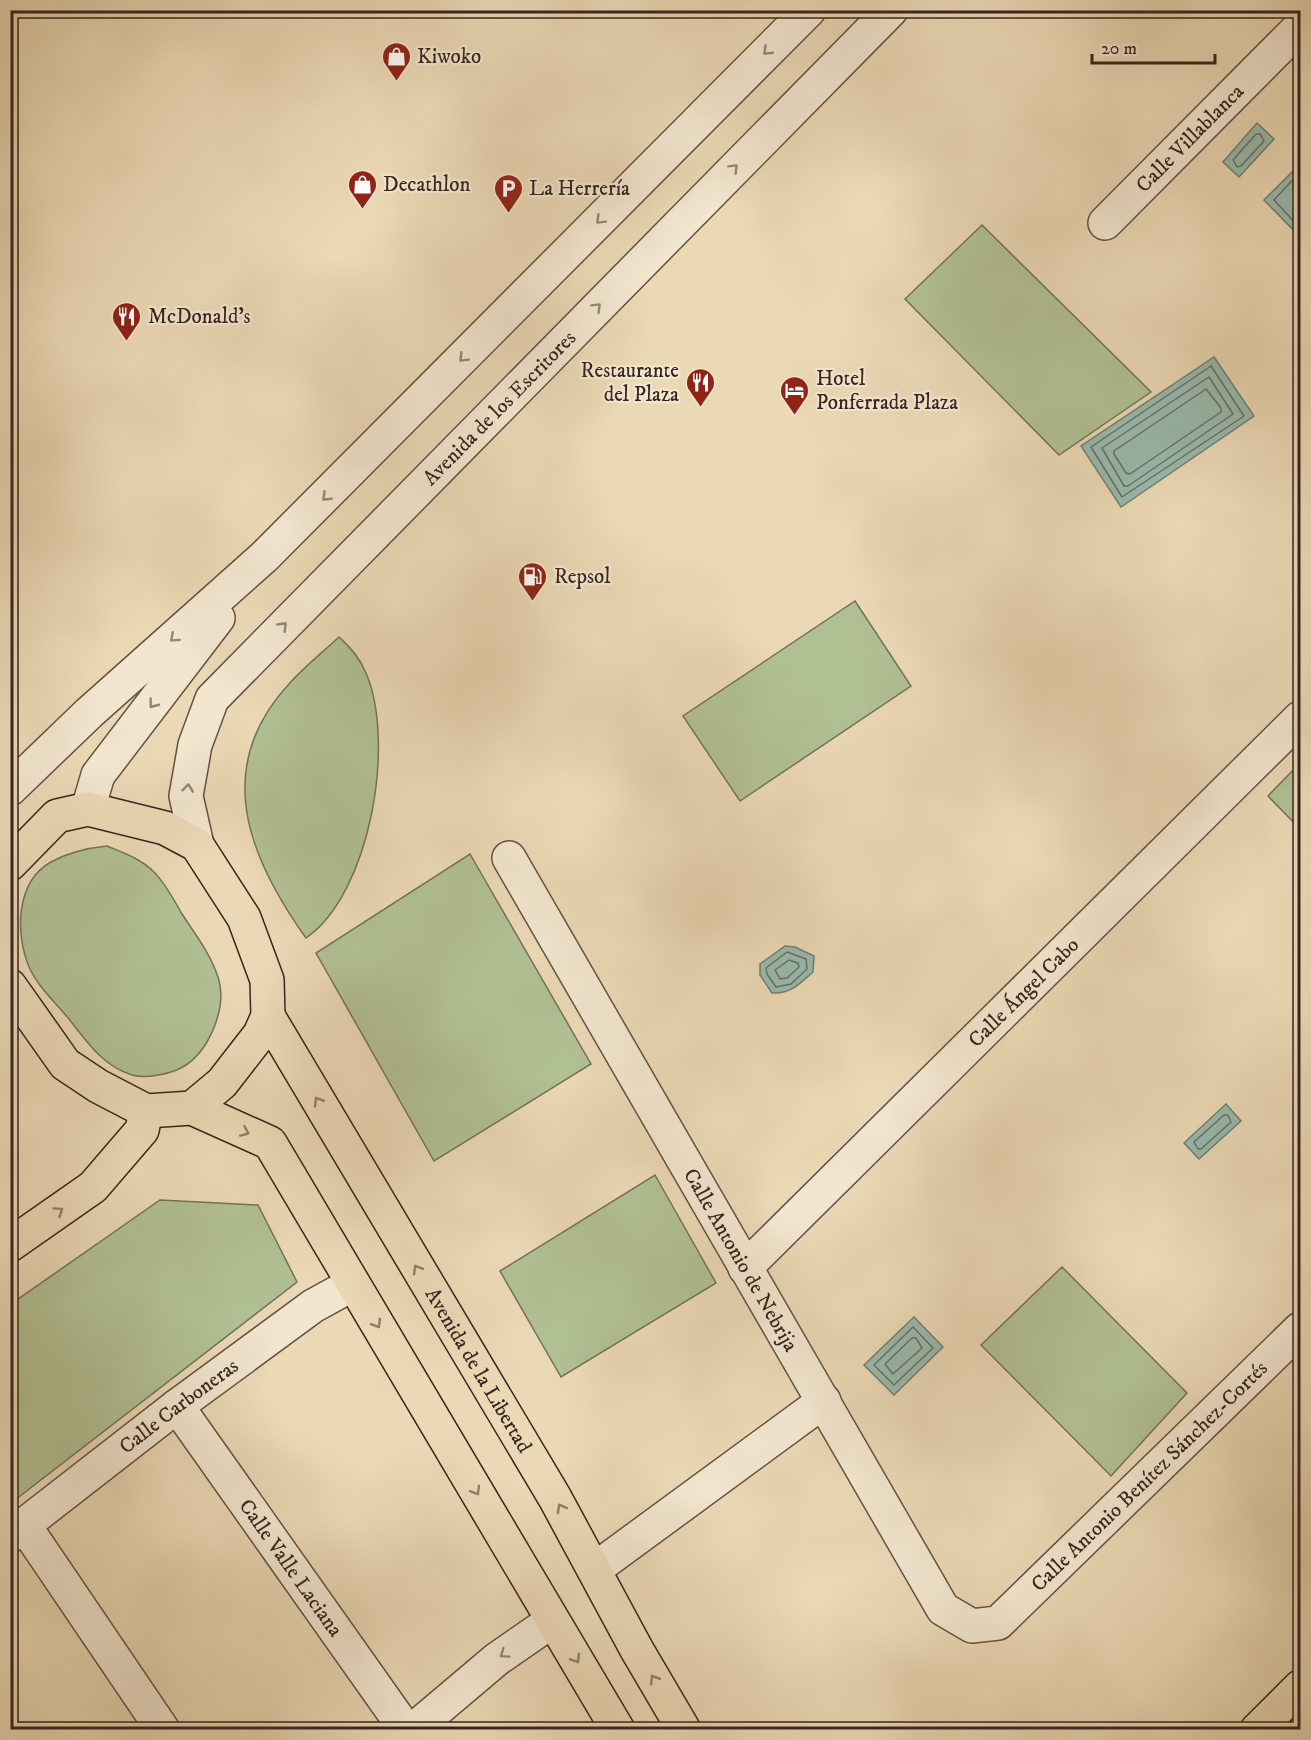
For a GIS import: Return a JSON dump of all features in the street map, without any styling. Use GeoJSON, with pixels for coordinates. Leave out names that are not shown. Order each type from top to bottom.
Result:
{"type":"FeatureCollection","features":[{"type":"Feature","properties":{"kind":"main road"},"geometry":{"type":"LineString","coordinates":[[10,864],[57,816],[88,809],[165,828],[197,845],[244,918],[267,980],[268,1016],[260,1034],[222,1083],[192,1108]]}},
{"type":"Feature","properties":{"kind":"main road"},"geometry":{"type":"LineString","coordinates":[[10,986],[65,1064],[98,1086],[146,1111],[192,1108],[270,1143],[618,1730]]}},
{"type":"Feature","properties":{"kind":"main road","name":"Avenida de la Libertad"},"geometry":{"type":"LineString","coordinates":[[268,1016],[595,1569],[637,1650],[684,1730]]}},
{"type":"Feature","properties":{"kind":"main road"},"geometry":{"type":"LineString","coordinates":[[10,1245],[93,1187],[142,1130],[146,1111]]}},
{"type":"Feature","properties":{"kind":"main road"},"geometry":{"type":"LineString","coordinates":[[1257,1730],[1300,1687]]}},
{"type":"Feature","properties":{"kind":"street"},"geometry":{"type":"LineString","coordinates":[[10,789],[89,713],[264,557],[809,10]]}},
{"type":"Feature","properties":{"kind":"street","name":"Avenida de los Escritores"},"geometry":{"type":"LineString","coordinates":[[197,845],[186,796],[195,745],[212,699],[891,10]]}},
{"type":"Feature","properties":{"kind":"street","name":"Calle Villablanca"},"geometry":{"type":"LineString","coordinates":[[1105,223],[1300,27]]}},
{"type":"Feature","properties":{"kind":"street"},"geometry":{"type":"LineString","coordinates":[[88,809],[98,775],[264,557]]}},
{"type":"Feature","properties":{"kind":"street","name":"Calle Ángel Cabo"},"geometry":{"type":"LineString","coordinates":[[746,1268],[1300,718]]}},
{"type":"Feature","properties":{"kind":"street","name":"Calle Antonio de Nebrija"},"geometry":{"type":"LineString","coordinates":[[508,858],[943,1609],[972,1626],[998,1623]]}},
{"type":"Feature","properties":{"kind":"street","name":"Calle Carboneras"},"geometry":{"type":"LineString","coordinates":[[17,1530],[177,1406],[313,1306],[353,1284]]}},
{"type":"Feature","properties":{"kind":"street","name":"Calle Antonio Benítez Sánchez-Cortés"},"geometry":{"type":"LineString","coordinates":[[998,1623],[1300,1329]]}},
{"type":"Feature","properties":{"kind":"street"},"geometry":{"type":"LineString","coordinates":[[595,1569],[824,1401]]}},
{"type":"Feature","properties":{"kind":"street","name":"Calle Valle Laciana"},"geometry":{"type":"LineString","coordinates":[[177,1406],[406,1730]]}},
{"type":"Feature","properties":{"kind":"street"},"geometry":{"type":"LineString","coordinates":[[17,1530],[164,1730]]}},
{"type":"Feature","properties":{"kind":"street"},"geometry":{"type":"LineString","coordinates":[[413,1730],[497,1659],[552,1621]]}},
{"type":"Feature","properties":{"kind":"green space"},"geometry":{"type":"Polygon","coordinates":[[[982,225],[1151,392],[1059,455],[905,299],[982,225]]]}},
{"type":"Feature","properties":{"kind":"green space"},"geometry":{"type":"Polygon","coordinates":[[[855,601],[911,686],[740,801],[683,716],[855,601]]]}},
{"type":"Feature","properties":{"kind":"green space"},"geometry":{"type":"Polygon","coordinates":[[[339,637],[361,663],[375,703],[378,738],[377,776],[371,815],[361,853],[347,888],[328,917],[306,938],[268,876],[255,845],[247,813],[245,780],[251,748],[265,716],[289,684],[339,637]]]}},
{"type":"Feature","properties":{"kind":"green space"},"geometry":{"type":"Polygon","coordinates":[[[1300,763],[1300,829],[1268,796],[1300,763]]]}},
{"type":"Feature","properties":{"kind":"green space"},"geometry":{"type":"Polygon","coordinates":[[[107,846],[138,860],[158,876],[207,952],[218,977],[220,1002],[218,1015],[208,1041],[191,1061],[181,1068],[164,1074],[132,1075],[112,1066],[89,1044],[43,989],[30,969],[25,956],[21,911],[30,883],[39,871],[51,862],[78,851],[107,846]]]}},
{"type":"Feature","properties":{"kind":"green space"},"geometry":{"type":"Polygon","coordinates":[[[470,854],[591,1064],[434,1161],[316,953],[470,854]]]}},
{"type":"Feature","properties":{"kind":"green space"},"geometry":{"type":"Polygon","coordinates":[[[655,1175],[716,1283],[561,1377],[500,1271],[655,1175]]]}},
{"type":"Feature","properties":{"kind":"green space"},"geometry":{"type":"Polygon","coordinates":[[[160,1200],[258,1205],[297,1282],[11,1503],[11,1304],[160,1200]]]}},
{"type":"Feature","properties":{"kind":"green space"},"geometry":{"type":"Polygon","coordinates":[[[1062,1267],[1187,1393],[1111,1476],[981,1345],[1062,1267]]]}},
{"type":"Feature","properties":{"kind":"water"},"geometry":{"type":"Polygon","coordinates":[[[1257,123],[1274,139],[1239,177],[1223,162],[1257,123]]]}},
{"type":"Feature","properties":{"kind":"water"},"geometry":{"type":"Polygon","coordinates":[[[1300,166],[1300,237],[1264,200],[1300,166]]]}},
{"type":"Feature","properties":{"kind":"water"},"geometry":{"type":"Polygon","coordinates":[[[1214,357],[1254,416],[1121,507],[1081,446],[1214,357]]]}},
{"type":"Feature","properties":{"kind":"water"},"geometry":{"type":"Polygon","coordinates":[[[785,946],[795,947],[814,956],[813,972],[790,990],[772,993],[760,975],[760,964],[785,946]]]}},
{"type":"Feature","properties":{"kind":"water"},"geometry":{"type":"Polygon","coordinates":[[[1226,1104],[1241,1121],[1199,1159],[1184,1143],[1226,1104]]]}},
{"type":"Feature","properties":{"kind":"water"},"geometry":{"type":"Polygon","coordinates":[[[914,1317],[943,1347],[894,1395],[864,1365],[914,1317]]]}},
{"type":"Feature","properties":{"kind":"place","name":"Kiwoko"},"geometry":{"type":"Point","coordinates":[396,82]}},
{"type":"Feature","properties":{"kind":"place","name":"Decathlon"},"geometry":{"type":"Point","coordinates":[362,210]}},
{"type":"Feature","properties":{"kind":"place","name":"La Herrería"},"geometry":{"type":"Point","coordinates":[508,214]}},
{"type":"Feature","properties":{"kind":"place","name":"McDonald's"},"geometry":{"type":"Point","coordinates":[127,342]}},
{"type":"Feature","properties":{"kind":"place","name":"Restaurante del Plaza"},"geometry":{"type":"Point","coordinates":[700,408]}},
{"type":"Feature","properties":{"kind":"place","name":"Hotel Ponferrada Plaza"},"geometry":{"type":"Point","coordinates":[795,416]}},
{"type":"Feature","properties":{"kind":"place","name":"Repsol"},"geometry":{"type":"Point","coordinates":[533,602]}}]}
